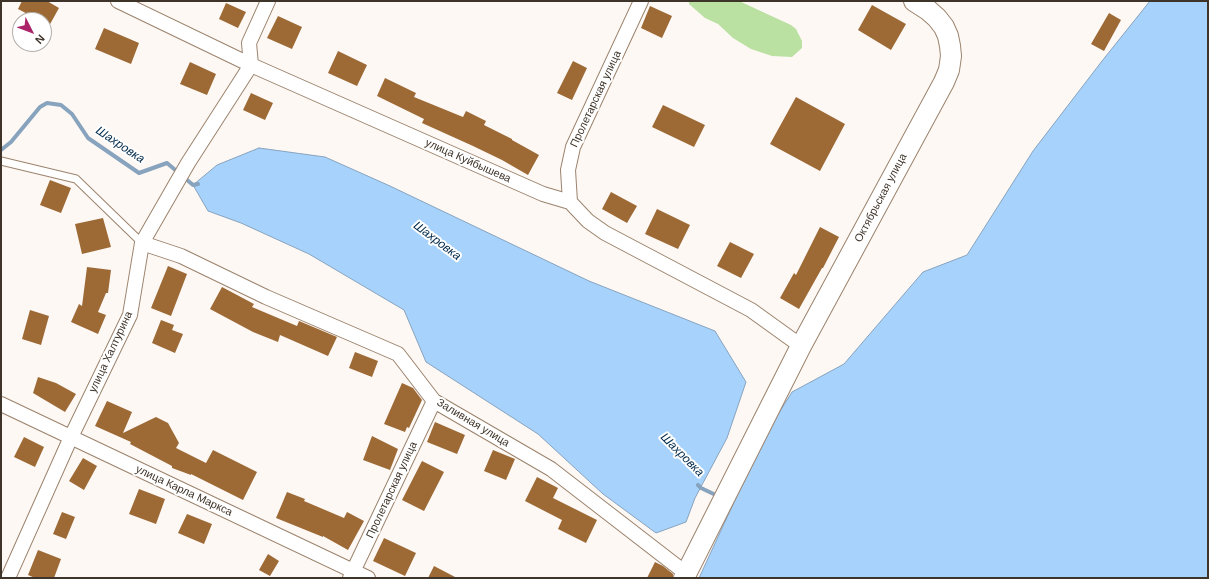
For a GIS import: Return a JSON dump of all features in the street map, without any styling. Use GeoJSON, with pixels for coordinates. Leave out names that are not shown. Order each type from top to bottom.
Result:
{"type":"FeatureCollection","features":[{"type":"Feature","properties":{"kind":"street","name":"улица Куйбышева"},"geometry":{"type":"LineString","coordinates":[[118,1],[251,65],[543,194],[570,202]]}},
{"type":"Feature","properties":{"kind":"street"},"geometry":{"type":"LineString","coordinates":[[251,65],[249,43],[268,1]]}},
{"type":"Feature","properties":{"kind":"street","name":"Пролетарская улица"},"geometry":{"type":"LineString","coordinates":[[570,202],[568,170],[573,147],[641,1]]}},
{"type":"Feature","properties":{"kind":"street","name":"Октябрьская улица"},"geometry":{"type":"LineString","coordinates":[[685,576],[801,346],[944,82],[949,70],[951,56],[950,46],[944,27],[928,10],[914,1]]}},
{"type":"Feature","properties":{"kind":"street","name":"улица Халтурина"},"geometry":{"type":"LineString","coordinates":[[8,578],[71,437],[130,315],[142,243],[188,163],[251,65]]}},
{"type":"Feature","properties":{"kind":"street"},"geometry":{"type":"LineString","coordinates":[[570,202],[588,221],[605,234],[751,310],[801,346]]}},
{"type":"Feature","properties":{"kind":"street","name":"Заливная улица"},"geometry":{"type":"LineString","coordinates":[[142,243],[181,256],[266,297],[398,354],[434,401],[551,469],[685,576]]}},
{"type":"Feature","properties":{"kind":"street","name":"Пролетарская улица"},"geometry":{"type":"LineString","coordinates":[[352,575],[434,401]]}},
{"type":"Feature","properties":{"kind":"street","name":"улица Карла Маркса"},"geometry":{"type":"LineString","coordinates":[[1,404],[352,575],[368,578]]}},
{"type":"Feature","properties":{"kind":"lane"},"geometry":{"type":"LineString","coordinates":[[1,161],[76,179],[142,243]]}},
{"type":"Feature","properties":{"kind":"green space"},"geometry":{"type":"Polygon","coordinates":[[[689,1],[739,1],[791,25],[796,29],[802,41],[802,48],[792,57],[772,56],[751,49],[733,38],[718,24],[705,18],[689,4],[689,1]]]}},
{"type":"Feature","properties":{"kind":"water"},"geometry":{"type":"Polygon","coordinates":[[[1150,1],[1208,1],[1208,578],[699,578],[765,435],[792,392],[844,364],[923,272],[967,255],[1033,151],[1150,1]]]}},
{"type":"Feature","properties":{"kind":"water"},"geometry":{"type":"Polygon","coordinates":[[[259,148],[325,157],[390,186],[589,281],[715,331],[746,382],[727,438],[695,498],[686,522],[656,533],[603,494],[538,434],[426,362],[404,310],[309,254],[241,223],[208,211],[193,185],[217,165],[259,148]]]}},
{"type":"Feature","properties":{"kind":"building"},"geometry":{"type":"Polygon","coordinates":[[[22,1],[47,1],[59,8],[52,21],[52,12],[24,12],[18,9],[22,1]]]}},
{"type":"Feature","properties":{"kind":"building"},"geometry":{"type":"Polygon","coordinates":[[[226,3],[246,12],[238,28],[219,19],[226,3]]]}},
{"type":"Feature","properties":{"kind":"building"},"geometry":{"type":"Polygon","coordinates":[[[872,5],[906,24],[891,50],[858,30],[872,5]]]}},
{"type":"Feature","properties":{"kind":"building"},"geometry":{"type":"Polygon","coordinates":[[[650,6],[672,16],[662,38],[641,28],[650,6]]]}},
{"type":"Feature","properties":{"kind":"building"},"geometry":{"type":"Polygon","coordinates":[[[1109,13],[1121,20],[1104,51],[1091,44],[1109,13]]]}},
{"type":"Feature","properties":{"kind":"building"},"geometry":{"type":"Polygon","coordinates":[[[278,16],[302,27],[292,49],[267,38],[278,16]]]}},
{"type":"Feature","properties":{"kind":"building"},"geometry":{"type":"Polygon","coordinates":[[[104,28],[139,43],[131,64],[95,49],[104,28]]]}},
{"type":"Feature","properties":{"kind":"building"},"geometry":{"type":"Polygon","coordinates":[[[338,51],[367,65],[357,86],[328,73],[338,51]]]}},
{"type":"Feature","properties":{"kind":"building"},"geometry":{"type":"Polygon","coordinates":[[[573,61],[587,68],[572,100],[557,93],[573,61]]]}},
{"type":"Feature","properties":{"kind":"building"},"geometry":{"type":"Polygon","coordinates":[[[190,62],[216,74],[207,95],[180,84],[190,62]]]}},
{"type":"Feature","properties":{"kind":"building"},"geometry":{"type":"Polygon","coordinates":[[[385,78],[416,93],[414,97],[463,117],[466,111],[486,121],[484,125],[539,155],[528,175],[502,160],[422,123],[424,119],[377,96],[385,78]]]}},
{"type":"Feature","properties":{"kind":"building"},"geometry":{"type":"Polygon","coordinates":[[[251,93],[273,103],[265,120],[243,110],[251,93]]]}},
{"type":"Feature","properties":{"kind":"building"},"geometry":{"type":"Polygon","coordinates":[[[796,97],[845,124],[820,171],[770,144],[796,97]]]}},
{"type":"Feature","properties":{"kind":"building"},"geometry":{"type":"Polygon","coordinates":[[[663,105],[705,125],[694,147],[652,127],[663,105]]]}},
{"type":"Feature","properties":{"kind":"building"},"geometry":{"type":"Polygon","coordinates":[[[50,180],[71,188],[61,213],[40,205],[50,180]]]}},
{"type":"Feature","properties":{"kind":"building"},"geometry":{"type":"Polygon","coordinates":[[[611,192],[637,206],[627,223],[602,209],[611,192]]]}},
{"type":"Feature","properties":{"kind":"building"},"geometry":{"type":"Polygon","coordinates":[[[657,209],[690,225],[678,249],[645,234],[657,209]]]}},
{"type":"Feature","properties":{"kind":"building"},"geometry":{"type":"Polygon","coordinates":[[[103,218],[111,247],[82,254],[75,224],[103,218]]]}},
{"type":"Feature","properties":{"kind":"building"},"geometry":{"type":"Polygon","coordinates":[[[820,227],[839,237],[799,309],[780,298],[794,273],[796,275],[820,227]]]}},
{"type":"Feature","properties":{"kind":"building"},"geometry":{"type":"Polygon","coordinates":[[[730,242],[754,254],[741,278],[717,266],[730,242]]]}},
{"type":"Feature","properties":{"kind":"building"},"geometry":{"type":"Polygon","coordinates":[[[168,266],[187,274],[171,316],[151,308],[168,266]]]}},
{"type":"Feature","properties":{"kind":"building"},"geometry":{"type":"Polygon","coordinates":[[[87,267],[111,270],[108,293],[106,293],[98,312],[106,315],[98,334],[71,322],[79,304],[82,306],[87,267]]]}},
{"type":"Feature","properties":{"kind":"building"},"geometry":{"type":"Polygon","coordinates":[[[222,287],[254,304],[252,307],[297,326],[299,321],[337,337],[328,356],[280,335],[278,342],[253,332],[210,309],[222,287]]]}},
{"type":"Feature","properties":{"kind":"building"},"geometry":{"type":"Polygon","coordinates":[[[30,310],[49,316],[41,345],[22,339],[30,310]]]}},
{"type":"Feature","properties":{"kind":"building"},"geometry":{"type":"Polygon","coordinates":[[[161,320],[174,325],[172,330],[183,334],[175,353],[152,343],[161,320]]]}},
{"type":"Feature","properties":{"kind":"building"},"geometry":{"type":"Polygon","coordinates":[[[355,352],[378,361],[372,377],[349,368],[355,352]]]}},
{"type":"Feature","properties":{"kind":"building"},"geometry":{"type":"Polygon","coordinates":[[[38,377],[56,383],[76,394],[65,412],[33,393],[38,377]]]}},
{"type":"Feature","properties":{"kind":"building"},"geometry":{"type":"Polygon","coordinates":[[[402,383],[413,388],[422,400],[409,428],[407,427],[405,432],[384,424],[402,383]]]}},
{"type":"Feature","properties":{"kind":"building"},"geometry":{"type":"Polygon","coordinates":[[[107,401],[132,412],[123,433],[156,417],[168,423],[179,443],[176,448],[206,463],[213,450],[257,472],[243,500],[191,474],[172,468],[172,466],[130,444],[131,442],[95,426],[107,401]]]}},
{"type":"Feature","properties":{"kind":"building"},"geometry":{"type":"Polygon","coordinates":[[[435,422],[465,435],[457,454],[427,442],[435,422]]]}},
{"type":"Feature","properties":{"kind":"building"},"geometry":{"type":"Polygon","coordinates":[[[372,436],[398,449],[390,470],[363,460],[372,436]]]}},
{"type":"Feature","properties":{"kind":"building"},"geometry":{"type":"Polygon","coordinates":[[[24,437],[44,447],[35,467],[14,457],[24,437]]]}},
{"type":"Feature","properties":{"kind":"building"},"geometry":{"type":"Polygon","coordinates":[[[493,450],[515,459],[506,480],[484,471],[493,450]]]}},
{"type":"Feature","properties":{"kind":"building"},"geometry":{"type":"Polygon","coordinates":[[[83,458],[97,466],[84,490],[69,481],[83,458]]]}},
{"type":"Feature","properties":{"kind":"building"},"geometry":{"type":"Polygon","coordinates":[[[422,461],[444,472],[424,511],[402,500],[422,461]]]}},
{"type":"Feature","properties":{"kind":"building"},"geometry":{"type":"Polygon","coordinates":[[[537,477],[558,488],[553,498],[597,520],[586,543],[558,529],[562,520],[525,501],[537,477]]]}},
{"type":"Feature","properties":{"kind":"building"},"geometry":{"type":"Polygon","coordinates":[[[139,489],[165,499],[156,524],[129,514],[139,489]]]}},
{"type":"Feature","properties":{"kind":"building"},"geometry":{"type":"Polygon","coordinates":[[[287,492],[344,518],[347,512],[364,521],[348,550],[323,536],[276,518],[287,492]]]}},
{"type":"Feature","properties":{"kind":"building"},"geometry":{"type":"Polygon","coordinates":[[[62,512],[75,517],[66,539],[53,534],[62,512]]]}},
{"type":"Feature","properties":{"kind":"building"},"geometry":{"type":"Polygon","coordinates":[[[187,514],[212,524],[204,544],[178,533],[187,514]]]}},
{"type":"Feature","properties":{"kind":"building"},"geometry":{"type":"Polygon","coordinates":[[[384,538],[416,553],[405,576],[373,561],[384,538]]]}},
{"type":"Feature","properties":{"kind":"building"},"geometry":{"type":"Polygon","coordinates":[[[38,550],[61,559],[54,578],[35,578],[28,575],[38,550]]]}},
{"type":"Feature","properties":{"kind":"building"},"geometry":{"type":"Polygon","coordinates":[[[268,554],[279,561],[270,576],[259,570],[268,554]]]}},
{"type":"Feature","properties":{"kind":"building"},"geometry":{"type":"Polygon","coordinates":[[[655,562],[673,574],[673,578],[647,578],[655,562]]]}},
{"type":"Feature","properties":{"kind":"building"},"geometry":{"type":"Polygon","coordinates":[[[434,566],[457,578],[428,578],[434,566]]]}},
{"type":"Feature","properties":{"kind":"waterway","name":"Шахровка"},"geometry":{"type":"LineString","coordinates":[[1,150],[11,142],[40,107],[47,103],[61,105],[72,114],[88,138],[139,173],[167,163],[193,185],[198,184]]}},
{"type":"Feature","properties":{"kind":"waterway","name":"Шахровка"},"geometry":{"type":"LineString","coordinates":[[698,485],[720,497]]}}]}
